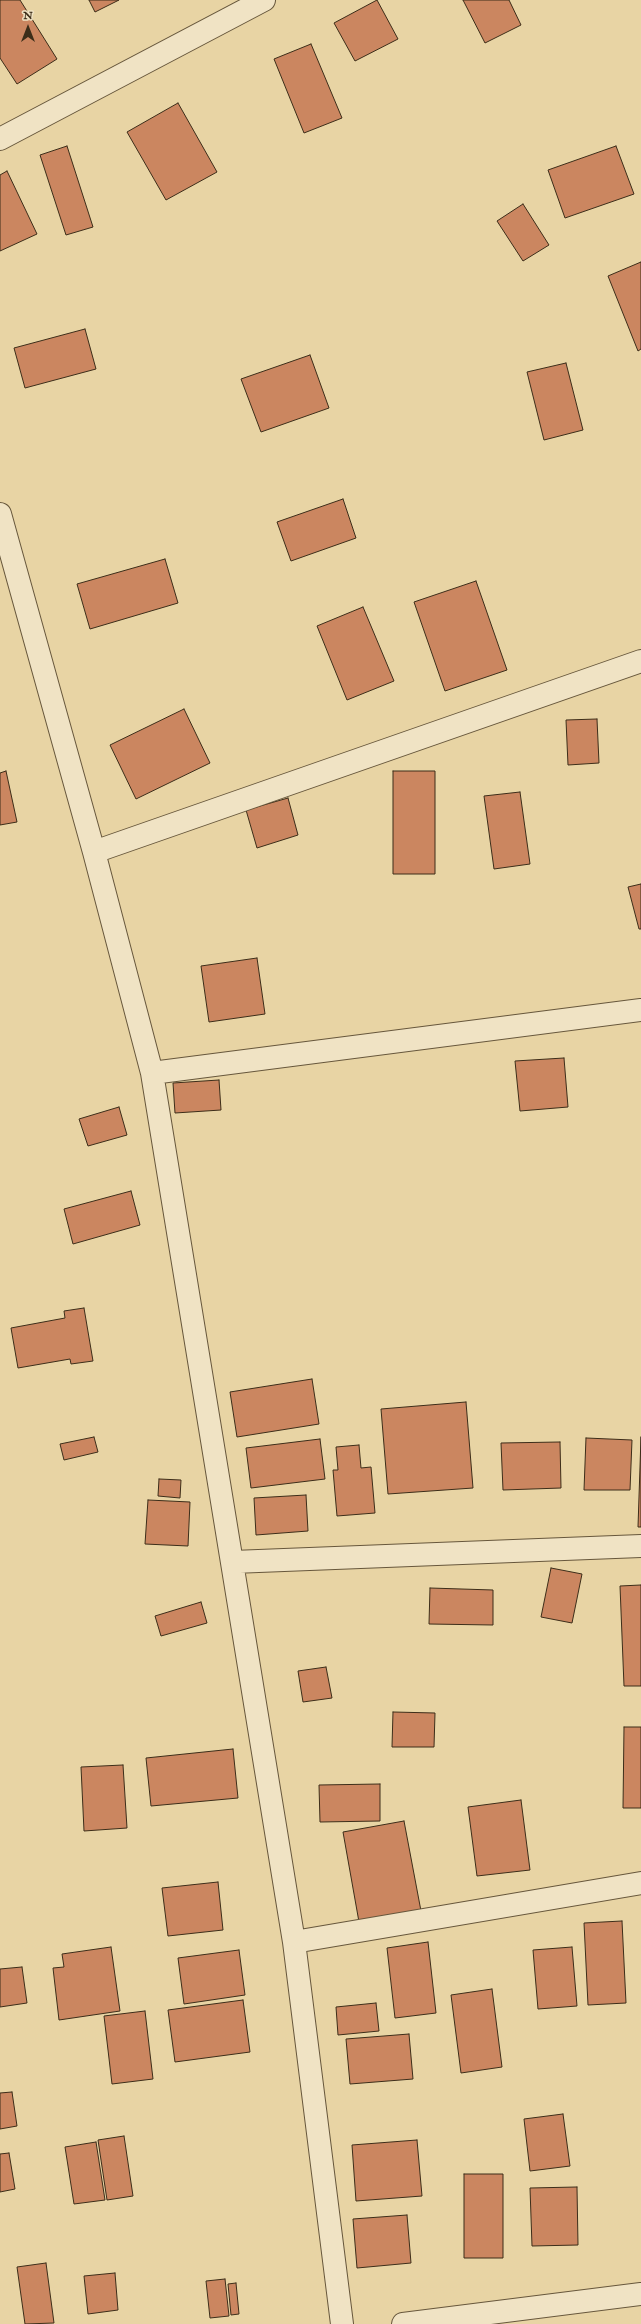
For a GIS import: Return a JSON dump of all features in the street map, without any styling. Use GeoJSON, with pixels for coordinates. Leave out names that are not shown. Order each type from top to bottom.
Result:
{"type":"FeatureCollection","features":[{"type":"Feature","properties":{"kind":"street"},"geometry":{"type":"LineString","coordinates":[[0,139],[264,0]]}},
{"type":"Feature","properties":{"kind":"street"},"geometry":{"type":"LineString","coordinates":[[0,514],[94,852],[152,1073],[294,1942],[342,2324]]}},
{"type":"Feature","properties":{"kind":"street"},"geometry":{"type":"LineString","coordinates":[[94,852],[641,661]]}},
{"type":"Feature","properties":{"kind":"street"},"geometry":{"type":"LineString","coordinates":[[152,1073],[641,1010]]}},
{"type":"Feature","properties":{"kind":"street"},"geometry":{"type":"LineString","coordinates":[[233,1562],[641,1546]]}},
{"type":"Feature","properties":{"kind":"street"},"geometry":{"type":"LineString","coordinates":[[294,1942],[641,1883]]}},
{"type":"Feature","properties":{"kind":"street"},"geometry":{"type":"LineString","coordinates":[[403,2324],[641,2294]]}},
{"type":"Feature","properties":{"kind":"building"},"geometry":{"type":"Polygon","coordinates":[[[0,0],[20,0],[57,59],[17,84],[0,58],[0,0]]]}},
{"type":"Feature","properties":{"kind":"building"},"geometry":{"type":"Polygon","coordinates":[[[89,0],[119,0],[95,12],[89,0]]]}},
{"type":"Feature","properties":{"kind":"building"},"geometry":{"type":"Polygon","coordinates":[[[377,0],[398,39],[355,61],[334,23],[377,0]]]}},
{"type":"Feature","properties":{"kind":"building"},"geometry":{"type":"Polygon","coordinates":[[[463,0],[509,0],[521,25],[485,43],[463,0]]]}},
{"type":"Feature","properties":{"kind":"building"},"geometry":{"type":"Polygon","coordinates":[[[311,44],[342,118],[304,133],[274,59],[311,44]]]}},
{"type":"Feature","properties":{"kind":"building"},"geometry":{"type":"Polygon","coordinates":[[[178,103],[217,172],[166,200],[127,132],[178,103]]]}},
{"type":"Feature","properties":{"kind":"building"},"geometry":{"type":"Polygon","coordinates":[[[67,146],[93,227],[66,235],[40,155],[67,146]]]}},
{"type":"Feature","properties":{"kind":"building"},"geometry":{"type":"Polygon","coordinates":[[[616,146],[634,194],[565,218],[548,170],[616,146]]]}},
{"type":"Feature","properties":{"kind":"building"},"geometry":{"type":"Polygon","coordinates":[[[7,171],[37,234],[0,251],[0,175],[7,171]]]}},
{"type":"Feature","properties":{"kind":"building"},"geometry":{"type":"Polygon","coordinates":[[[523,204],[549,245],[523,261],[497,221],[523,204]]]}},
{"type":"Feature","properties":{"kind":"building"},"geometry":{"type":"Polygon","coordinates":[[[641,262],[641,349],[638,351],[608,276],[641,262]]]}},
{"type":"Feature","properties":{"kind":"building"},"geometry":{"type":"Polygon","coordinates":[[[85,329],[96,369],[25,388],[14,348],[85,329]]]}},
{"type":"Feature","properties":{"kind":"building"},"geometry":{"type":"Polygon","coordinates":[[[310,355],[329,408],[261,432],[241,379],[310,355]]]}},
{"type":"Feature","properties":{"kind":"building"},"geometry":{"type":"Polygon","coordinates":[[[566,363],[583,430],[544,440],[527,372],[566,363]]]}},
{"type":"Feature","properties":{"kind":"building"},"geometry":{"type":"Polygon","coordinates":[[[343,499],[356,538],[291,561],[277,522],[343,499]]]}},
{"type":"Feature","properties":{"kind":"building"},"geometry":{"type":"Polygon","coordinates":[[[165,559],[178,603],[90,629],[77,584],[165,559]]]}},
{"type":"Feature","properties":{"kind":"building"},"geometry":{"type":"Polygon","coordinates":[[[476,581],[507,670],[445,691],[414,602],[476,581]]]}},
{"type":"Feature","properties":{"kind":"building"},"geometry":{"type":"Polygon","coordinates":[[[363,607],[394,681],[347,700],[317,626],[363,607]]]}},
{"type":"Feature","properties":{"kind":"building"},"geometry":{"type":"Polygon","coordinates":[[[184,709],[210,763],[136,799],[110,745],[184,709]]]}},
{"type":"Feature","properties":{"kind":"building"},"geometry":{"type":"Polygon","coordinates":[[[597,719],[599,763],[568,765],[566,720],[597,719]]]}},
{"type":"Feature","properties":{"kind":"building"},"geometry":{"type":"Polygon","coordinates":[[[6,771],[17,822],[0,825],[0,773],[6,771]]]}},
{"type":"Feature","properties":{"kind":"building"},"geometry":{"type":"Polygon","coordinates":[[[393,771],[435,771],[435,874],[393,874],[393,771]]]}},
{"type":"Feature","properties":{"kind":"building"},"geometry":{"type":"Polygon","coordinates":[[[520,792],[530,864],[494,869],[484,796],[520,792]]]}},
{"type":"Feature","properties":{"kind":"building"},"geometry":{"type":"Polygon","coordinates":[[[288,798],[298,835],[257,848],[246,810],[288,798]]]}},
{"type":"Feature","properties":{"kind":"building"},"geometry":{"type":"Polygon","coordinates":[[[641,884],[641,929],[639,929],[628,887],[641,884]]]}},
{"type":"Feature","properties":{"kind":"building"},"geometry":{"type":"Polygon","coordinates":[[[257,958],[265,1014],[209,1022],[201,966],[257,958]]]}},
{"type":"Feature","properties":{"kind":"building"},"geometry":{"type":"Polygon","coordinates":[[[564,1058],[568,1107],[520,1111],[515,1061],[564,1058]]]}},
{"type":"Feature","properties":{"kind":"building"},"geometry":{"type":"Polygon","coordinates":[[[219,1080],[221,1110],[175,1113],[173,1083],[219,1080]]]}},
{"type":"Feature","properties":{"kind":"building"},"geometry":{"type":"Polygon","coordinates":[[[119,1107],[127,1135],[88,1146],[79,1119],[119,1107]]]}},
{"type":"Feature","properties":{"kind":"building"},"geometry":{"type":"Polygon","coordinates":[[[131,1191],[140,1225],[73,1244],[64,1209],[131,1191]]]}},
{"type":"Feature","properties":{"kind":"building"},"geometry":{"type":"Polygon","coordinates":[[[84,1308],[93,1361],[71,1364],[70,1359],[18,1368],[11,1328],[65,1318],[64,1311],[84,1308]]]}},
{"type":"Feature","properties":{"kind":"building"},"geometry":{"type":"Polygon","coordinates":[[[312,1379],[319,1424],[237,1437],[230,1392],[312,1379]]]}},
{"type":"Feature","properties":{"kind":"building"},"geometry":{"type":"Polygon","coordinates":[[[466,1402],[473,1488],[388,1494],[381,1409],[466,1402]]]}},
{"type":"Feature","properties":{"kind":"building"},"geometry":{"type":"Polygon","coordinates":[[[94,1437],[98,1452],[64,1460],[60,1444],[94,1437]]]}},
{"type":"Feature","properties":{"kind":"building"},"geometry":{"type":"Polygon","coordinates":[[[641,1437],[641,1527],[638,1527],[641,1437]]]}},
{"type":"Feature","properties":{"kind":"building"},"geometry":{"type":"Polygon","coordinates":[[[586,1438],[632,1440],[630,1490],[584,1490],[586,1438]]]}},
{"type":"Feature","properties":{"kind":"building"},"geometry":{"type":"Polygon","coordinates":[[[320,1439],[325,1479],[251,1488],[246,1448],[320,1439]]]}},
{"type":"Feature","properties":{"kind":"building"},"geometry":{"type":"Polygon","coordinates":[[[560,1442],[561,1488],[503,1490],[501,1443],[560,1442]]]}},
{"type":"Feature","properties":{"kind":"building"},"geometry":{"type":"Polygon","coordinates":[[[359,1445],[361,1468],[371,1467],[375,1513],[337,1516],[333,1470],[338,1470],[336,1447],[359,1445]]]}},
{"type":"Feature","properties":{"kind":"building"},"geometry":{"type":"Polygon","coordinates":[[[159,1479],[181,1480],[180,1498],[158,1496],[159,1479]]]}},
{"type":"Feature","properties":{"kind":"building"},"geometry":{"type":"Polygon","coordinates":[[[306,1495],[308,1531],[256,1535],[254,1498],[306,1495]]]}},
{"type":"Feature","properties":{"kind":"building"},"geometry":{"type":"Polygon","coordinates":[[[148,1500],[190,1502],[188,1546],[145,1544],[148,1500]]]}},
{"type":"Feature","properties":{"kind":"building"},"geometry":{"type":"Polygon","coordinates":[[[551,1568],[582,1574],[572,1623],[541,1617],[551,1568]]]}},
{"type":"Feature","properties":{"kind":"building"},"geometry":{"type":"Polygon","coordinates":[[[641,1585],[641,1686],[624,1686],[620,1586],[641,1585]]]}},
{"type":"Feature","properties":{"kind":"building"},"geometry":{"type":"Polygon","coordinates":[[[430,1588],[493,1590],[493,1625],[429,1624],[430,1588]]]}},
{"type":"Feature","properties":{"kind":"building"},"geometry":{"type":"Polygon","coordinates":[[[201,1602],[207,1623],[161,1636],[155,1616],[201,1602]]]}},
{"type":"Feature","properties":{"kind":"building"},"geometry":{"type":"Polygon","coordinates":[[[326,1667],[332,1698],[303,1702],[298,1671],[326,1667]]]}},
{"type":"Feature","properties":{"kind":"building"},"geometry":{"type":"Polygon","coordinates":[[[393,1712],[435,1713],[434,1747],[392,1747],[393,1712]]]}},
{"type":"Feature","properties":{"kind":"building"},"geometry":{"type":"Polygon","coordinates":[[[624,1727],[641,1727],[641,1808],[623,1808],[624,1727]]]}},
{"type":"Feature","properties":{"kind":"building"},"geometry":{"type":"Polygon","coordinates":[[[233,1749],[238,1798],[151,1806],[146,1758],[233,1749]]]}},
{"type":"Feature","properties":{"kind":"building"},"geometry":{"type":"Polygon","coordinates":[[[123,1765],[127,1828],[84,1831],[81,1767],[123,1765]]]}},
{"type":"Feature","properties":{"kind":"building"},"geometry":{"type":"Polygon","coordinates":[[[380,1784],[380,1821],[320,1822],[319,1785],[380,1784]]]}},
{"type":"Feature","properties":{"kind":"building"},"geometry":{"type":"Polygon","coordinates":[[[521,1800],[530,1870],[477,1876],[468,1807],[521,1800]]]}},
{"type":"Feature","properties":{"kind":"building"},"geometry":{"type":"Polygon","coordinates":[[[404,1821],[421,1911],[359,1922],[343,1832],[404,1821]]]}},
{"type":"Feature","properties":{"kind":"building"},"geometry":{"type":"Polygon","coordinates":[[[218,1882],[223,1930],[168,1936],[162,1888],[218,1882]]]}},
{"type":"Feature","properties":{"kind":"building"},"geometry":{"type":"Polygon","coordinates":[[[622,1921],[626,2003],[588,2005],[584,1923],[622,1921]]]}},
{"type":"Feature","properties":{"kind":"building"},"geometry":{"type":"Polygon","coordinates":[[[428,1942],[436,2013],[395,2018],[387,1948],[428,1942]]]}},
{"type":"Feature","properties":{"kind":"building"},"geometry":{"type":"Polygon","coordinates":[[[111,1947],[120,2011],[59,2020],[53,1968],[64,1967],[62,1954],[111,1947]]]}},
{"type":"Feature","properties":{"kind":"building"},"geometry":{"type":"Polygon","coordinates":[[[572,1947],[577,2006],[538,2009],[533,1950],[572,1947]]]}},
{"type":"Feature","properties":{"kind":"building"},"geometry":{"type":"Polygon","coordinates":[[[239,1950],[245,1995],[184,2004],[178,1958],[239,1950]]]}},
{"type":"Feature","properties":{"kind":"building"},"geometry":{"type":"Polygon","coordinates":[[[22,1967],[27,2003],[0,2007],[0,1969],[22,1967]]]}},
{"type":"Feature","properties":{"kind":"building"},"geometry":{"type":"Polygon","coordinates":[[[492,1989],[502,2067],[461,2073],[451,1995],[492,1989]]]}},
{"type":"Feature","properties":{"kind":"building"},"geometry":{"type":"Polygon","coordinates":[[[243,2000],[250,2052],[175,2062],[168,2010],[243,2000]]]}},
{"type":"Feature","properties":{"kind":"building"},"geometry":{"type":"Polygon","coordinates":[[[376,2003],[379,2031],[338,2035],[336,2007],[376,2003]]]}},
{"type":"Feature","properties":{"kind":"building"},"geometry":{"type":"Polygon","coordinates":[[[145,2011],[153,2079],[112,2084],[104,2016],[145,2011]]]}},
{"type":"Feature","properties":{"kind":"building"},"geometry":{"type":"Polygon","coordinates":[[[409,2034],[413,2079],[350,2084],[346,2039],[409,2034]]]}},
{"type":"Feature","properties":{"kind":"building"},"geometry":{"type":"Polygon","coordinates":[[[12,2092],[17,2126],[0,2129],[0,2093],[12,2092]]]}},
{"type":"Feature","properties":{"kind":"building"},"geometry":{"type":"Polygon","coordinates":[[[563,2114],[570,2166],[530,2171],[524,2119],[563,2114]]]}},
{"type":"Feature","properties":{"kind":"building"},"geometry":{"type":"Polygon","coordinates":[[[124,2136],[133,2196],[107,2200],[98,2140],[124,2136]]]}},
{"type":"Feature","properties":{"kind":"building"},"geometry":{"type":"Polygon","coordinates":[[[417,2140],[422,2196],[356,2201],[352,2145],[417,2140]]]}},
{"type":"Feature","properties":{"kind":"building"},"geometry":{"type":"Polygon","coordinates":[[[96,2142],[105,2200],[74,2204],[65,2147],[96,2142]]]}},
{"type":"Feature","properties":{"kind":"building"},"geometry":{"type":"Polygon","coordinates":[[[9,2153],[15,2189],[0,2192],[0,2154],[9,2153]]]}},
{"type":"Feature","properties":{"kind":"building"},"geometry":{"type":"Polygon","coordinates":[[[464,2174],[503,2174],[503,2258],[464,2258],[464,2174]]]}},
{"type":"Feature","properties":{"kind":"building"},"geometry":{"type":"Polygon","coordinates":[[[577,2187],[578,2245],[532,2246],[530,2188],[577,2187]]]}},
{"type":"Feature","properties":{"kind":"building"},"geometry":{"type":"Polygon","coordinates":[[[407,2215],[411,2263],[357,2268],[353,2219],[407,2215]]]}},
{"type":"Feature","properties":{"kind":"building"},"geometry":{"type":"Polygon","coordinates":[[[46,2263],[54,2323],[25,2324],[17,2267],[46,2263]]]}},
{"type":"Feature","properties":{"kind":"building"},"geometry":{"type":"Polygon","coordinates":[[[115,2273],[118,2310],[88,2314],[84,2276],[115,2273]]]}},
{"type":"Feature","properties":{"kind":"building"},"geometry":{"type":"Polygon","coordinates":[[[225,2279],[229,2316],[210,2318],[206,2281],[225,2279]]]}},
{"type":"Feature","properties":{"kind":"building"},"geometry":{"type":"Polygon","coordinates":[[[236,2283],[239,2314],[231,2315],[228,2284],[236,2283]]]}}]}
